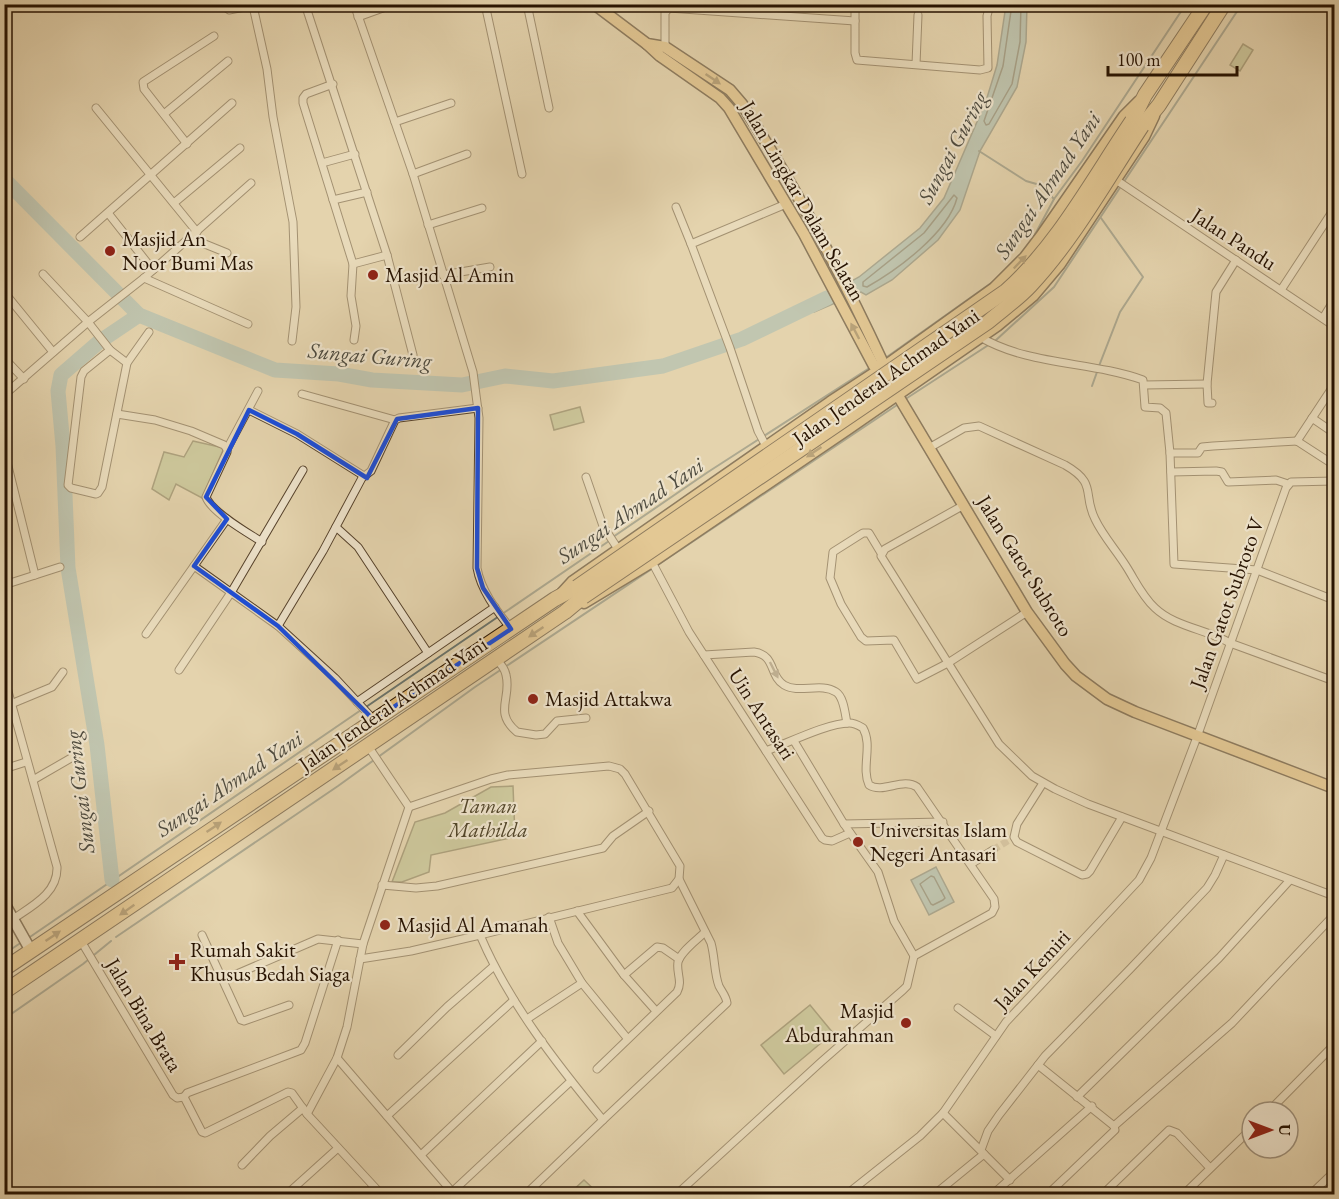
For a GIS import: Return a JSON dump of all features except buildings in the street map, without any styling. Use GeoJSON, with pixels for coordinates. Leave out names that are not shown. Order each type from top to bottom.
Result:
{"type":"FeatureCollection","features":[{"type":"Feature","properties":{"kind":"highway","name":"Jalan Jenderal Achmad Yani"},"geometry":{"type":"LineString","coordinates":[[1137,123],[1145,95],[1206,4]]}},
{"type":"Feature","properties":{"kind":"highway","name":"Jalan Jenderal Achmad Yani"},"geometry":{"type":"LineString","coordinates":[[1137,123],[1160,105],[1224,4]]}},
{"type":"Feature","properties":{"kind":"highway"},"geometry":{"type":"LineString","coordinates":[[1190,29],[1202,37]]}},
{"type":"Feature","properties":{"kind":"highway"},"geometry":{"type":"LineString","coordinates":[[580,592],[988,322],[1014,301],[1029,287],[1060,249],[1137,123]]}},
{"type":"Feature","properties":{"kind":"highway","name":"Jalan Jenderal Achmad Yani"},"geometry":{"type":"LineString","coordinates":[[4,969],[29,947],[136,881],[374,720],[508,625],[557,597],[580,592]]}},
{"type":"Feature","properties":{"kind":"highway","name":"Jalan Jenderal Achmad Yani"},"geometry":{"type":"LineString","coordinates":[[4,992],[84,946],[146,896],[370,748],[501,665],[566,612],[580,592]]}},
{"type":"Feature","properties":{"kind":"highway"},"geometry":{"type":"LineString","coordinates":[[153,869],[163,885]]}},
{"type":"Feature","properties":{"kind":"highway"},"geometry":{"type":"LineString","coordinates":[[136,881],[146,896]]}},
{"type":"Feature","properties":{"kind":"main road"},"geometry":{"type":"LineString","coordinates":[[594,4],[647,44],[662,51]]}},
{"type":"Feature","properties":{"kind":"main road","name":"Jalan Lingkar Dalam Selatan"},"geometry":{"type":"LineString","coordinates":[[662,51],[729,108],[786,204],[839,285],[853,299],[878,361]]}},
{"type":"Feature","properties":{"kind":"main road","name":"Jalan Lingkar Dalam Selatan"},"geometry":{"type":"LineString","coordinates":[[662,51],[730,90],[742,104],[815,227],[839,285],[842,304],[878,361]]}},
{"type":"Feature","properties":{"kind":"main road","name":"Jalan Jenderal Achmad Yani"},"geometry":{"type":"LineString","coordinates":[[557,597],[573,580],[764,444],[830,402],[878,361],[935,330],[994,288],[1025,257],[1119,122],[1145,95]]}},
{"type":"Feature","properties":{"kind":"main road","name":"Jalan Jenderal Achmad Yani"},"geometry":{"type":"LineString","coordinates":[[566,612],[653,564],[848,429],[900,399],[950,358],[984,339],[1049,279],[1118,181],[1160,105]]}},
{"type":"Feature","properties":{"kind":"main road"},"geometry":{"type":"LineString","coordinates":[[935,330],[916,354],[917,363],[922,367],[950,358]]}},
{"type":"Feature","properties":{"kind":"main road","name":"Jalan Gatot Subroto"},"geometry":{"type":"LineString","coordinates":[[878,361],[1027,612],[1065,664],[1107,699],[1197,737],[1335,788]]}},
{"type":"Feature","properties":{"kind":"main road"},"geometry":{"type":"LineString","coordinates":[[830,402],[850,399],[856,403],[858,410],[848,429]]}},
{"type":"Feature","properties":{"kind":"street"},"geometry":{"type":"LineString","coordinates":[[221,4],[229,10],[255,5],[293,222],[296,308],[292,341]]}},
{"type":"Feature","properties":{"kind":"street"},"geometry":{"type":"LineString","coordinates":[[305,4],[387,255],[413,355]]}},
{"type":"Feature","properties":{"kind":"street"},"geometry":{"type":"LineString","coordinates":[[354,4],[413,174],[473,372],[478,408],[477,568],[479,580],[508,625]]}},
{"type":"Feature","properties":{"kind":"street"},"geometry":{"type":"LineString","coordinates":[[358,17],[394,4]]}},
{"type":"Feature","properties":{"kind":"street"},"geometry":{"type":"LineString","coordinates":[[484,4],[522,174]]}},
{"type":"Feature","properties":{"kind":"street"},"geometry":{"type":"LineString","coordinates":[[527,4],[549,108]]}},
{"type":"Feature","properties":{"kind":"street"},"geometry":{"type":"LineString","coordinates":[[855,4],[857,60],[980,70],[986,69],[988,65],[987,16],[990,4]]}},
{"type":"Feature","properties":{"kind":"street"},"geometry":{"type":"LineString","coordinates":[[662,51],[665,13],[669,8],[855,21]]}},
{"type":"Feature","properties":{"kind":"street"},"geometry":{"type":"LineString","coordinates":[[916,64],[918,15]]}},
{"type":"Feature","properties":{"kind":"street"},"geometry":{"type":"LineString","coordinates":[[187,144],[144,89],[143,82],[214,36]]}},
{"type":"Feature","properties":{"kind":"street"},"geometry":{"type":"LineString","coordinates":[[164,114],[228,61]]}},
{"type":"Feature","properties":{"kind":"street"},"geometry":{"type":"LineString","coordinates":[[333,84],[306,94],[303,98],[353,264],[351,296],[356,326],[354,340]]}},
{"type":"Feature","properties":{"kind":"street"},"geometry":{"type":"LineString","coordinates":[[395,122],[451,103]]}},
{"type":"Feature","properties":{"kind":"street"},"geometry":{"type":"LineString","coordinates":[[80,237],[232,104]]}},
{"type":"Feature","properties":{"kind":"street"},"geometry":{"type":"LineString","coordinates":[[96,108],[197,232]]}},
{"type":"Feature","properties":{"kind":"street"},"geometry":{"type":"LineString","coordinates":[[174,203],[240,148]]}},
{"type":"Feature","properties":{"kind":"street"},"geometry":{"type":"LineString","coordinates":[[322,163],[355,154]]}},
{"type":"Feature","properties":{"kind":"street"},"geometry":{"type":"LineString","coordinates":[[413,174],[467,154]]}},
{"type":"Feature","properties":{"kind":"street","name":"Jalan Pandu"},"geometry":{"type":"LineString","coordinates":[[1118,181],[1335,326]]}},
{"type":"Feature","properties":{"kind":"street"},"geometry":{"type":"LineString","coordinates":[[4,395],[24,380],[87,322],[144,278],[251,183]]}},
{"type":"Feature","properties":{"kind":"street"},"geometry":{"type":"LineString","coordinates":[[333,200],[367,192]]}},
{"type":"Feature","properties":{"kind":"street"},"geometry":{"type":"LineString","coordinates":[[691,244],[786,204]]}},
{"type":"Feature","properties":{"kind":"street"},"geometry":{"type":"LineString","coordinates":[[676,207],[725,333],[764,444]]}},
{"type":"Feature","properties":{"kind":"street"},"geometry":{"type":"LineString","coordinates":[[428,225],[482,208]]}},
{"type":"Feature","properties":{"kind":"street"},"geometry":{"type":"LineString","coordinates":[[1281,290],[1335,209]]}},
{"type":"Feature","properties":{"kind":"street"},"geometry":{"type":"LineString","coordinates":[[108,213],[153,270]]}},
{"type":"Feature","properties":{"kind":"street"},"geometry":{"type":"LineString","coordinates":[[190,238],[227,253]]}},
{"type":"Feature","properties":{"kind":"street"},"geometry":{"type":"LineString","coordinates":[[353,264],[387,255]]}},
{"type":"Feature","properties":{"kind":"street"},"geometry":{"type":"LineString","coordinates":[[1212,403],[1208,403],[1207,384],[1216,292],[1236,260]]}},
{"type":"Feature","properties":{"kind":"street"},"geometry":{"type":"LineString","coordinates":[[443,275],[490,267]]}},
{"type":"Feature","properties":{"kind":"street"},"geometry":{"type":"LineString","coordinates":[[43,274],[110,350],[127,363]]}},
{"type":"Feature","properties":{"kind":"street"},"geometry":{"type":"LineString","coordinates":[[144,278],[248,324]]}},
{"type":"Feature","properties":{"kind":"street"},"geometry":{"type":"LineString","coordinates":[[4,292],[53,352]]}},
{"type":"Feature","properties":{"kind":"street"},"geometry":{"type":"LineString","coordinates":[[1323,318],[1335,300]]}},
{"type":"Feature","properties":{"kind":"street"},"geometry":{"type":"LineString","coordinates":[[110,350],[84,371],[81,377],[68,485],[71,488],[96,494],[100,492],[127,363],[149,332]]}},
{"type":"Feature","properties":{"kind":"street"},"geometry":{"type":"LineString","coordinates":[[984,339],[995,346],[1043,360],[1143,380],[1145,407],[1160,408],[1166,413],[1170,453],[1174,564],[1257,570],[1335,600]]}},
{"type":"Feature","properties":{"kind":"street"},"geometry":{"type":"LineString","coordinates":[[4,358],[24,380]]}},
{"type":"Feature","properties":{"kind":"street"},"geometry":{"type":"LineString","coordinates":[[1144,385],[1207,384]]}},
{"type":"Feature","properties":{"kind":"street"},"geometry":{"type":"LineString","coordinates":[[1297,441],[1335,386]]}},
{"type":"Feature","properties":{"kind":"street"},"geometry":{"type":"LineString","coordinates":[[258,391],[227,449],[206,497],[227,519],[262,542]]}},
{"type":"Feature","properties":{"kind":"street"},"geometry":{"type":"LineString","coordinates":[[302,394],[395,420],[478,408]]}},
{"type":"Feature","properties":{"kind":"street"},"geometry":{"type":"LineString","coordinates":[[1327,396],[1335,401]]}},
{"type":"Feature","properties":{"kind":"street"},"geometry":{"type":"LineString","coordinates":[[249,410],[297,434],[364,476]]}},
{"type":"Feature","properties":{"kind":"street"},"geometry":{"type":"LineString","coordinates":[[117,414],[155,420],[224,445],[227,449]]}},
{"type":"Feature","properties":{"kind":"street"},"geometry":{"type":"LineString","coordinates":[[1312,418],[1335,433]]}},
{"type":"Feature","properties":{"kind":"street"},"geometry":{"type":"LineString","coordinates":[[278,626],[364,476],[371,471],[395,420]]}},
{"type":"Feature","properties":{"kind":"street"},"geometry":{"type":"LineString","coordinates":[[929,448],[964,428],[979,426],[1074,471],[1087,486],[1096,521],[1144,595],[1155,608],[1173,620],[1335,681]]}},
{"type":"Feature","properties":{"kind":"street"},"geometry":{"type":"LineString","coordinates":[[1170,453],[1198,453],[1202,447],[1297,441],[1335,465]]}},
{"type":"Feature","properties":{"kind":"street"},"geometry":{"type":"LineString","coordinates":[[4,450],[35,575]]}},
{"type":"Feature","properties":{"kind":"street"},"geometry":{"type":"LineString","coordinates":[[178,670],[232,591],[303,470]]}},
{"type":"Feature","properties":{"kind":"street"},"geometry":{"type":"LineString","coordinates":[[1171,472],[1222,472],[1228,482],[1276,480],[1290,483],[1334,480]]}},
{"type":"Feature","properties":{"kind":"street"},"geometry":{"type":"LineString","coordinates":[[586,477],[603,526],[618,549]]}},
{"type":"Feature","properties":{"kind":"street","name":"Jalan Gatot Subroto V"},"geometry":{"type":"LineString","coordinates":[[1197,737],[1284,492],[1290,483]]}},
{"type":"Feature","properties":{"kind":"street"},"geometry":{"type":"LineString","coordinates":[[881,553],[964,505]]}},
{"type":"Feature","properties":{"kind":"street"},"geometry":{"type":"LineString","coordinates":[[146,634],[227,519]]}},
{"type":"Feature","properties":{"kind":"street"},"geometry":{"type":"LineString","coordinates":[[336,527],[358,547],[428,653]]}},
{"type":"Feature","properties":{"kind":"street"},"geometry":{"type":"LineString","coordinates":[[1027,612],[948,663],[917,679],[894,640],[863,640],[846,613],[830,578],[834,552],[866,532],[869,533],[881,553],[882,561],[948,663],[999,744],[1022,768],[1043,783],[1088,804],[1335,896]]}},
{"type":"Feature","properties":{"kind":"street","name":"Uin Antasari"},"geometry":{"type":"LineString","coordinates":[[653,564],[689,632],[822,838],[832,841],[850,833]]}},
{"type":"Feature","properties":{"kind":"street"},"geometry":{"type":"LineString","coordinates":[[194,566],[278,626],[335,678],[374,720]]}},
{"type":"Feature","properties":{"kind":"street"},"geometry":{"type":"LineString","coordinates":[[4,585],[60,567]]}},
{"type":"Feature","properties":{"kind":"street"},"geometry":{"type":"LineString","coordinates":[[357,702],[496,608]]}},
{"type":"Feature","properties":{"kind":"street"},"geometry":{"type":"LineString","coordinates":[[704,655],[754,651],[761,653],[768,658],[779,680],[786,687],[836,691],[841,697],[847,723]]}},
{"type":"Feature","properties":{"kind":"street"},"geometry":{"type":"LineString","coordinates":[[501,665],[507,686],[503,706],[505,719],[517,732],[546,734],[557,721],[586,718]]}},
{"type":"Feature","properties":{"kind":"street"},"geometry":{"type":"LineString","coordinates":[[11,704],[52,687],[63,672]]}},
{"type":"Feature","properties":{"kind":"street"},"geometry":{"type":"LineString","coordinates":[[4,677],[57,867],[57,875],[52,887],[39,902],[13,919]]}},
{"type":"Feature","properties":{"kind":"street"},"geometry":{"type":"LineString","coordinates":[[766,751],[847,723],[857,724],[865,733],[866,778],[870,786],[913,784],[917,787],[972,864],[994,899],[995,910],[964,930],[914,956]]}},
{"type":"Feature","properties":{"kind":"street","name":"Jalan Kemiri"},"geometry":{"type":"LineString","coordinates":[[847,1194],[920,1136],[943,1113],[996,1036],[1038,986],[1139,880],[1151,858],[1197,737]]}},
{"type":"Feature","properties":{"kind":"street"},"geometry":{"type":"LineString","coordinates":[[677,1194],[907,986],[914,956],[894,921],[878,872],[844,824],[794,741]]}},
{"type":"Feature","properties":{"kind":"street"},"geometry":{"type":"LineString","coordinates":[[370,748],[409,807]]}},
{"type":"Feature","properties":{"kind":"street"},"geometry":{"type":"LineString","coordinates":[[33,780],[78,754]]}},
{"type":"Feature","properties":{"kind":"street"},"geometry":{"type":"LineString","coordinates":[[4,769],[26,762]]}},
{"type":"Feature","properties":{"kind":"street"},"geometry":{"type":"LineString","coordinates":[[360,959],[411,951],[672,888],[681,872],[678,861],[625,774],[620,769],[609,766],[507,775],[409,807]]}},
{"type":"Feature","properties":{"kind":"street"},"geometry":{"type":"LineString","coordinates":[[1043,783],[1017,824],[1011,838],[1084,875],[1090,871],[1122,817]]}},
{"type":"Feature","properties":{"kind":"street"},"geometry":{"type":"LineString","coordinates":[[242,1165],[270,1136],[305,1111],[337,1058],[346,1028],[363,944],[409,807]]}},
{"type":"Feature","properties":{"kind":"street"},"geometry":{"type":"LineString","coordinates":[[382,885],[416,888],[437,886],[603,848],[613,836],[649,811]]}},
{"type":"Feature","properties":{"kind":"street"},"geometry":{"type":"LineString","coordinates":[[844,824],[942,822]]}},
{"type":"Feature","properties":{"kind":"street"},"geometry":{"type":"LineString","coordinates":[[972,864],[993,850]]}},
{"type":"Feature","properties":{"kind":"street"},"geometry":{"type":"LineString","coordinates":[[935,1194],[982,1152],[988,1131],[1038,1065],[1207,888],[1224,855]]}},
{"type":"Feature","properties":{"kind":"street"},"geometry":{"type":"LineString","coordinates":[[526,1194],[727,1003],[726,996],[720,988],[714,954],[679,879]]}},
{"type":"Feature","properties":{"kind":"street"},"geometry":{"type":"LineString","coordinates":[[1077,1097],[1219,958],[1290,880]]}},
{"type":"Feature","properties":{"kind":"street"},"geometry":{"type":"LineString","coordinates":[[4,903],[29,947]]}},
{"type":"Feature","properties":{"kind":"street"},"geometry":{"type":"LineString","coordinates":[[577,911],[624,975],[656,1011]]}},
{"type":"Feature","properties":{"kind":"street"},"geometry":{"type":"LineString","coordinates":[[1048,1194],[1115,1130],[1114,1126],[1232,1023],[1335,915]]}},
{"type":"Feature","properties":{"kind":"street"},"geometry":{"type":"LineString","coordinates":[[549,917],[558,943],[582,983],[627,1038]]}},
{"type":"Feature","properties":{"kind":"street"},"geometry":{"type":"LineString","coordinates":[[597,1069],[677,992],[680,987],[679,959],[705,932]]}},
{"type":"Feature","properties":{"kind":"street"},"geometry":{"type":"LineString","coordinates":[[202,935],[241,1020],[244,1021],[289,1005]]}},
{"type":"Feature","properties":{"kind":"street"},"geometry":{"type":"LineString","coordinates":[[480,935],[494,966],[514,1000],[571,1081],[603,1120]]}},
{"type":"Feature","properties":{"kind":"street"},"geometry":{"type":"LineString","coordinates":[[223,980],[318,939],[363,944]]}},
{"type":"Feature","properties":{"kind":"street"},"geometry":{"type":"LineString","coordinates":[[338,940],[301,1050],[187,1093],[184,1097],[204,1133],[288,1092],[292,1093],[305,1111],[381,1194]]}},
{"type":"Feature","properties":{"kind":"street","name":"Jalan Bina Brata"},"geometry":{"type":"LineString","coordinates":[[84,946],[173,1095],[177,1098],[184,1097]]}},
{"type":"Feature","properties":{"kind":"street"},"geometry":{"type":"LineString","coordinates":[[624,975],[657,947],[663,948],[679,959]]}},
{"type":"Feature","properties":{"kind":"street"},"geometry":{"type":"LineString","coordinates":[[398,1055],[447,1007],[494,966]]}},
{"type":"Feature","properties":{"kind":"street"},"geometry":{"type":"LineString","coordinates":[[527,1018],[582,983]]}},
{"type":"Feature","properties":{"kind":"street"},"geometry":{"type":"LineString","coordinates":[[387,1116],[514,1000]]}},
{"type":"Feature","properties":{"kind":"street"},"geometry":{"type":"LineString","coordinates":[[958,1008],[996,1036]]}},
{"type":"Feature","properties":{"kind":"street"},"geometry":{"type":"LineString","coordinates":[[421,1155],[542,1041]]}},
{"type":"Feature","properties":{"kind":"street"},"geometry":{"type":"LineString","coordinates":[[1280,1100],[1335,1045]]}},
{"type":"Feature","properties":{"kind":"street"},"geometry":{"type":"LineString","coordinates":[[337,1058],[453,1193],[571,1081]]}},
{"type":"Feature","properties":{"kind":"street"},"geometry":{"type":"LineString","coordinates":[[1038,1065],[1077,1097],[1092,1106],[1114,1126]]}},
{"type":"Feature","properties":{"kind":"street"},"geometry":{"type":"LineString","coordinates":[[993,1194],[1092,1106]]}},
{"type":"Feature","properties":{"kind":"street"},"geometry":{"type":"LineString","coordinates":[[943,1113],[1010,1180]]}},
{"type":"Feature","properties":{"kind":"street"},"geometry":{"type":"LineString","coordinates":[[1103,1194],[1169,1130],[1177,1133],[1210,1168]]}},
{"type":"Feature","properties":{"kind":"street"},"geometry":{"type":"LineString","coordinates":[[1184,1194],[1240,1139]]}},
{"type":"Feature","properties":{"kind":"street"},"geometry":{"type":"LineString","coordinates":[[287,1194],[338,1148]]}},
{"type":"Feature","properties":{"kind":"street"},"geometry":{"type":"LineString","coordinates":[[1311,1194],[1335,1172]]}},
{"type":"Feature","properties":{"kind":"street"},"geometry":{"type":"LineString","coordinates":[[365,1194],[374,1187]]}},
{"type":"Feature","properties":{"kind":"highlighted area"},"geometry":{"type":"Polygon","coordinates":[[[478,408],[477,568],[483,588],[511,629],[374,720],[278,626],[194,566],[227,519],[206,497],[249,410],[297,434],[367,478],[397,419],[478,408]]]}},
{"type":"Feature","properties":{"kind":"green space"},"geometry":{"type":"Polygon","coordinates":[[[1243,44],[1253,50],[1240,71],[1230,65],[1243,44]]]}},
{"type":"Feature","properties":{"kind":"green space"},"geometry":{"type":"Polygon","coordinates":[[[580,407],[584,422],[554,430],[550,415],[580,407]]]}},
{"type":"Feature","properties":{"kind":"green space"},"geometry":{"type":"Polygon","coordinates":[[[193,441],[224,448],[202,498],[176,484],[169,500],[152,489],[164,452],[184,457],[193,441]]]}},
{"type":"Feature","properties":{"kind":"green space","name":"Taman Mathilda"},"geometry":{"type":"Polygon","coordinates":[[[513,786],[515,837],[431,855],[429,872],[402,882],[392,882],[415,822],[445,813],[491,787],[513,786]]]}},
{"type":"Feature","properties":{"kind":"green space"},"geometry":{"type":"Polygon","coordinates":[[[810,1005],[833,1033],[784,1074],[761,1045],[810,1005]]]}},
{"type":"Feature","properties":{"kind":"green space"},"geometry":{"type":"Polygon","coordinates":[[[584,1180],[599,1194],[569,1194],[584,1180]]]}},
{"type":"Feature","properties":{"kind":"water"},"geometry":{"type":"Polygon","coordinates":[[[1006,5],[1027,5],[1026,42],[1017,87],[980,151],[960,210],[938,240],[892,280],[866,295],[861,292],[814,312],[809,305],[859,277],[920,228],[944,198],[986,101],[997,65],[1006,5]]]}},
{"type":"Feature","properties":{"kind":"water"},"geometry":{"type":"Polygon","coordinates":[[[936,867],[954,902],[929,915],[911,880],[936,867]]]}},
{"type":"Feature","properties":{"kind":"waterway","name":"Sungai Ahmad Yani"},"geometry":{"type":"LineString","coordinates":[[1032,240],[1054,199],[1082,161],[1186,4]]}},
{"type":"Feature","properties":{"kind":"waterway","name":"Sungai Ahmad Yani"},"geometry":{"type":"LineString","coordinates":[[995,341],[1054,287],[1242,4]]}},
{"type":"Feature","properties":{"kind":"waterway"},"geometry":{"type":"LineString","coordinates":[[979,151],[1026,181],[1040,185],[1054,199]]}},
{"type":"Feature","properties":{"kind":"waterway","name":"Sungai Guring"},"geometry":{"type":"LineString","coordinates":[[4,179],[139,315],[275,370],[339,374],[372,380],[462,385],[505,376],[553,381],[663,366],[742,339],[827,298]]}},
{"type":"Feature","properties":{"kind":"waterway"},"geometry":{"type":"LineString","coordinates":[[1099,366],[1120,312],[1143,277],[1101,218]]}},
{"type":"Feature","properties":{"kind":"waterway","name":"Sungai Ahmad Yani"},"geometry":{"type":"LineString","coordinates":[[884,359],[994,281]]}},
{"type":"Feature","properties":{"kind":"waterway","name":"Sungai Guring"},"geometry":{"type":"LineString","coordinates":[[112,880],[97,745],[68,568],[63,446],[58,391],[61,375],[99,342],[139,315]]}},
{"type":"Feature","properties":{"kind":"waterway","name":"Sungai Ahmad Yani"},"geometry":{"type":"LineString","coordinates":[[904,400],[990,344]]}},
{"type":"Feature","properties":{"kind":"waterway","name":"Sungai Ahmad Yani"},"geometry":{"type":"LineString","coordinates":[[613,537],[708,472],[871,367]]}},
{"type":"Feature","properties":{"kind":"waterway"},"geometry":{"type":"LineString","coordinates":[[1092,386],[1097,372]]}},
{"type":"Feature","properties":{"kind":"waterway","name":"Sungai Ahmad Yani"},"geometry":{"type":"LineString","coordinates":[[116,937],[338,786],[475,687],[900,403]]}},
{"type":"Feature","properties":{"kind":"waterway","name":"Sungai Ahmad Yani"},"geometry":{"type":"LineString","coordinates":[[366,707],[609,541]]}},
{"type":"Feature","properties":{"kind":"waterway","name":"Sungai Ahmad Yani"},"geometry":{"type":"LineString","coordinates":[[27,939],[361,710]]}},
{"type":"Feature","properties":{"kind":"waterway","name":"Sungai Ahmad Yani"},"geometry":{"type":"LineString","coordinates":[[4,1019],[83,964],[111,941]]}},
{"type":"Feature","properties":{"kind":"waterway","name":"Sungai Ahmad Yani"},"geometry":{"type":"LineString","coordinates":[[4,954],[22,942]]}},
{"type":"Feature","properties":{"kind":"tunnel"},"geometry":{"type":"LineString","coordinates":[[993,850],[1009,840]]}},
{"type":"Feature","properties":{"kind":"place","name":"Masjid An Noor Bumi Mas"},"geometry":{"type":"Point","coordinates":[110,251]}},
{"type":"Feature","properties":{"kind":"place","name":"Masjid Al Amin"},"geometry":{"type":"Point","coordinates":[373,275]}},
{"type":"Feature","properties":{"kind":"place","name":"Masjid Attakwa"},"geometry":{"type":"Point","coordinates":[533,699]}},
{"type":"Feature","properties":{"kind":"place","name":"Universitas Islam Negeri Antasari"},"geometry":{"type":"Point","coordinates":[858,842]}},
{"type":"Feature","properties":{"kind":"place","name":"Masjid Al Amanah"},"geometry":{"type":"Point","coordinates":[385,925]}},
{"type":"Feature","properties":{"kind":"place","name":"Rumah Sakit Khusus Bedah Siaga"},"geometry":{"type":"Point","coordinates":[177,962]}},
{"type":"Feature","properties":{"kind":"place","name":"Masjid Abdurahman"},"geometry":{"type":"Point","coordinates":[906,1023]}}]}
